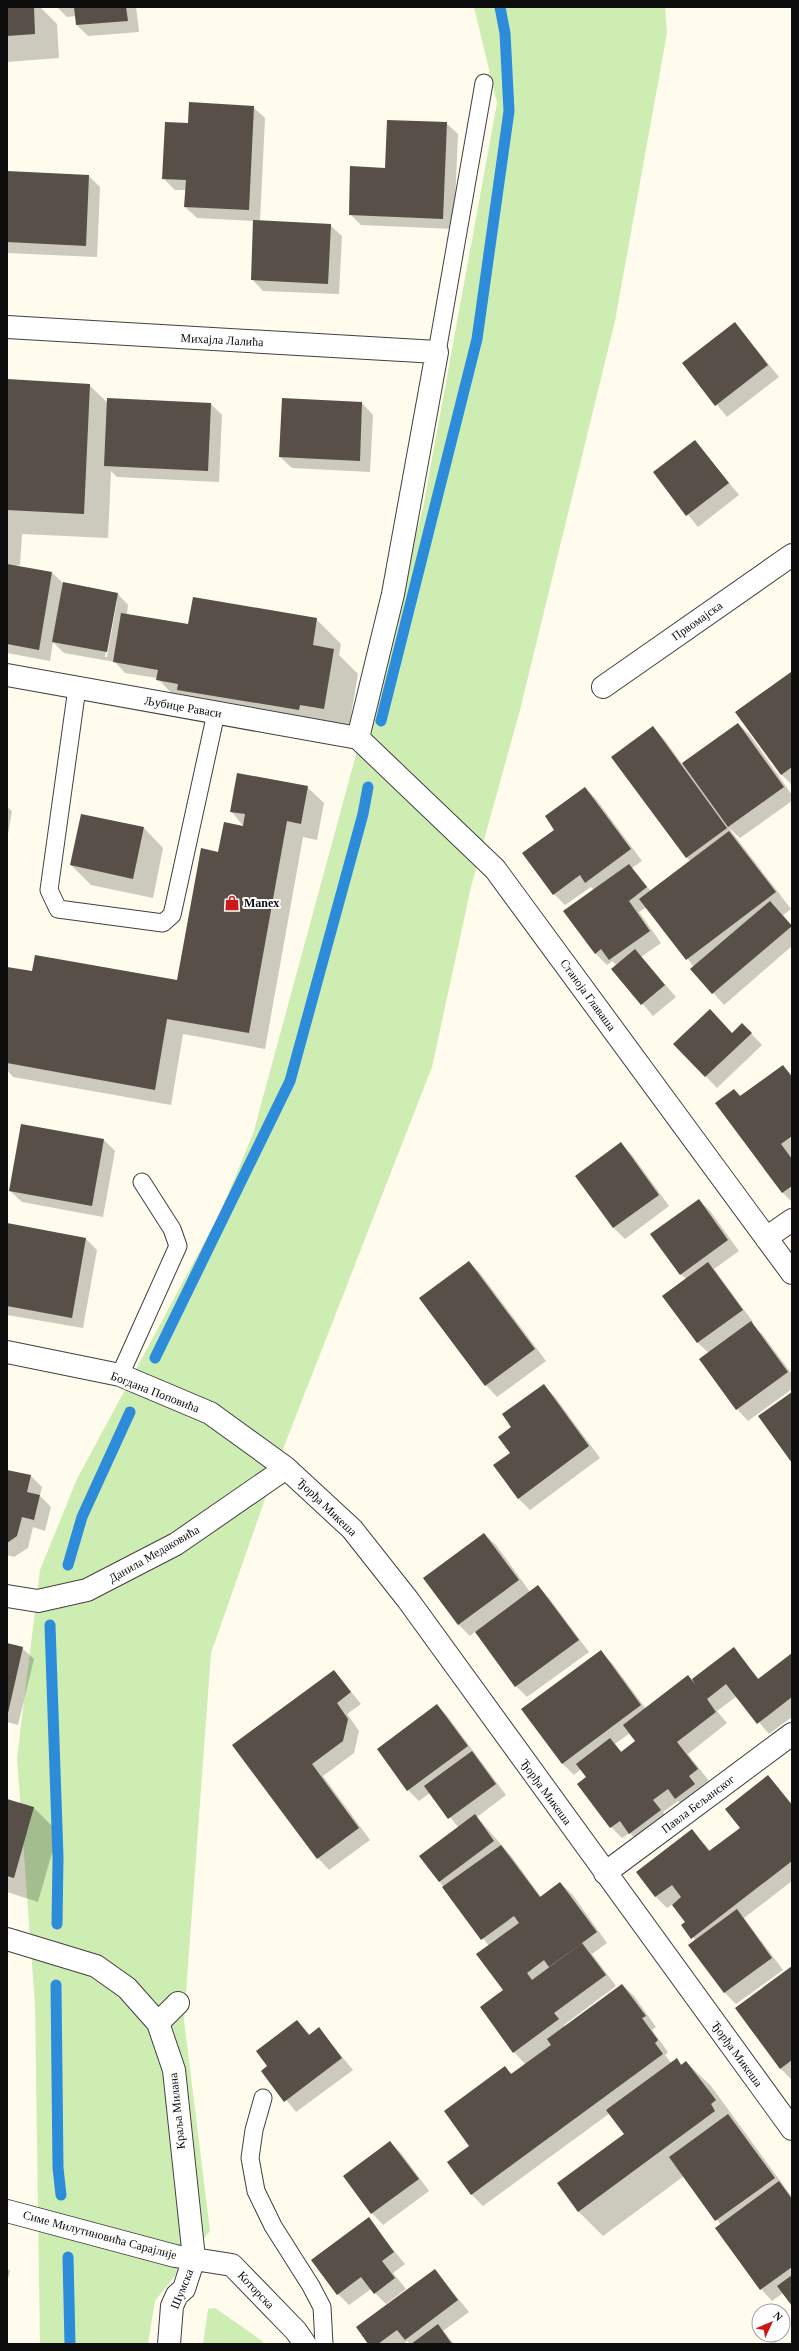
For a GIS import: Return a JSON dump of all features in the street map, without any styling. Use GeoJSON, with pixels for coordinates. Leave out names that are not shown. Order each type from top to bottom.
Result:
{"type":"FeatureCollection","features":[{"type":"Feature","properties":{"kind":"street","name":"Михајла Лалића"},"geometry":{"type":"LineString","coordinates":[[7,327],[437,352]]}},
{"type":"Feature","properties":{"kind":"street"},"geometry":{"type":"LineString","coordinates":[[358,738],[393,594],[437,352]]}},
{"type":"Feature","properties":{"kind":"street","name":"Првомајска"},"geometry":{"type":"LineString","coordinates":[[603,687],[792,555]]}},
{"type":"Feature","properties":{"kind":"street","name":"Љубице Раваси"},"geometry":{"type":"LineString","coordinates":[[7,675],[358,738]]}},
{"type":"Feature","properties":{"kind":"street","name":"Станоја Главаша"},"geometry":{"type":"LineString","coordinates":[[358,738],[495,869],[792,1273]]}},
{"type":"Feature","properties":{"kind":"street"},"geometry":{"type":"LineString","coordinates":[[766,1238],[792,1220]]}},
{"type":"Feature","properties":{"kind":"street","name":"Богдана Поповића"},"geometry":{"type":"LineString","coordinates":[[7,1352],[120,1375],[210,1413],[286,1468]]}},
{"type":"Feature","properties":{"kind":"street","name":"Данила Медаковића"},"geometry":{"type":"LineString","coordinates":[[7,1596],[38,1601],[87,1590],[176,1544],[286,1468]]}},
{"type":"Feature","properties":{"kind":"street","name":"Ђорђа Микеша"},"geometry":{"type":"LineString","coordinates":[[286,1468],[352,1529],[408,1600],[792,2129]]}},
{"type":"Feature","properties":{"kind":"street","name":"Павла Бељанског"},"geometry":{"type":"LineString","coordinates":[[605,1873],[792,1734]]}},
{"type":"Feature","properties":{"kind":"street","name":"Краља Милана"},"geometry":{"type":"LineString","coordinates":[[7,1939],[96,1966],[127,1988],[158,2023],[174,2070],[194,2258]]}},
{"type":"Feature","properties":{"kind":"street"},"geometry":{"type":"LineString","coordinates":[[158,2023],[178,2003]]}},
{"type":"Feature","properties":{"kind":"street","name":"Симе Милутиновића Сарајлије"},"geometry":{"type":"LineString","coordinates":[[7,2211],[175,2256],[194,2258]]}},
{"type":"Feature","properties":{"kind":"street","name":"Шумска"},"geometry":{"type":"LineString","coordinates":[[169,2344],[172,2306],[177,2295],[184,2288],[194,2258]]}},
{"type":"Feature","properties":{"kind":"street","name":"Которска"},"geometry":{"type":"LineString","coordinates":[[194,2258],[232,2265],[296,2331],[305,2344]]}},
{"type":"Feature","properties":{"kind":"lane"},"geometry":{"type":"LineString","coordinates":[[437,352],[484,83]]}},
{"type":"Feature","properties":{"kind":"lane"},"geometry":{"type":"LineString","coordinates":[[77,688],[49,890],[58,909],[163,923],[172,915],[216,713]]}},
{"type":"Feature","properties":{"kind":"lane"},"geometry":{"type":"LineString","coordinates":[[120,1375],[178,1246],[172,1229],[142,1182]]}},
{"type":"Feature","properties":{"kind":"lane"},"geometry":{"type":"LineString","coordinates":[[263,2098],[254,2130],[250,2158],[256,2191],[273,2226],[311,2286],[322,2307],[324,2344]]}},
{"type":"Feature","properties":{"kind":"green space"},"geometry":{"type":"Polygon","coordinates":[[[474,7],[665,7],[667,33],[615,321],[520,710],[471,887],[432,1067],[278,1462],[211,1653],[184,2020],[210,2231],[155,2301],[148,2344],[40,2344],[35,2005],[17,1758],[40,1570],[77,1479],[220,1213],[253,1134],[423,508],[497,103],[474,7]]]}},
{"type":"Feature","properties":{"kind":"green space"},"geometry":{"type":"Polygon","coordinates":[[[215,2308],[261,2340],[264,2344],[203,2344],[208,2309],[215,2308]]]}},
{"type":"Feature","properties":{"kind":"building"},"geometry":{"type":"Polygon","coordinates":[[[7,7],[34,7],[35,34],[7,36],[7,7]]]}},
{"type":"Feature","properties":{"kind":"building"},"geometry":{"type":"Polygon","coordinates":[[[74,7],[126,7],[128,21],[76,25],[74,7]]]}},
{"type":"Feature","properties":{"kind":"building"},"geometry":{"type":"Polygon","coordinates":[[[189,102],[254,106],[249,210],[184,207],[186,180],[162,179],[165,122],[188,123],[189,102]]]}},
{"type":"Feature","properties":{"kind":"building"},"geometry":{"type":"Polygon","coordinates":[[[387,120],[447,122],[443,219],[349,215],[350,166],[385,168],[387,120]]]}},
{"type":"Feature","properties":{"kind":"building"},"geometry":{"type":"Polygon","coordinates":[[[7,171],[89,175],[86,246],[7,242],[7,171]]]}},
{"type":"Feature","properties":{"kind":"building"},"geometry":{"type":"Polygon","coordinates":[[[253,220],[331,224],[328,284],[251,280],[253,220]]]}},
{"type":"Feature","properties":{"kind":"building"},"geometry":{"type":"Polygon","coordinates":[[[735,322],[768,365],[715,406],[682,363],[735,322]]]}},
{"type":"Feature","properties":{"kind":"building"},"geometry":{"type":"Polygon","coordinates":[[[7,379],[90,384],[84,514],[7,510],[7,379]]]}},
{"type":"Feature","properties":{"kind":"building"},"geometry":{"type":"Polygon","coordinates":[[[107,398],[211,403],[208,471],[104,466],[107,398]]]}},
{"type":"Feature","properties":{"kind":"building"},"geometry":{"type":"Polygon","coordinates":[[[282,398],[362,402],[360,461],[279,457],[282,398]]]}},
{"type":"Feature","properties":{"kind":"building"},"geometry":{"type":"Polygon","coordinates":[[[695,440],[729,483],[686,516],[653,472],[695,440]]]}},
{"type":"Feature","properties":{"kind":"building"},"geometry":{"type":"Polygon","coordinates":[[[7,564],[52,572],[39,650],[7,644],[7,564]]]}},
{"type":"Feature","properties":{"kind":"building"},"geometry":{"type":"Polygon","coordinates":[[[63,582],[118,593],[107,652],[52,642],[63,582]]]}},
{"type":"Feature","properties":{"kind":"building"},"geometry":{"type":"Polygon","coordinates":[[[193,597],[317,618],[313,645],[334,649],[324,709],[300,705],[299,710],[177,690],[178,684],[156,680],[158,670],[113,662],[121,613],[188,624],[193,597]]]}},
{"type":"Feature","properties":{"kind":"building"},"geometry":{"type":"Polygon","coordinates":[[[791,672],[792,767],[781,775],[735,712],[791,672]]]}},
{"type":"Feature","properties":{"kind":"building"},"geometry":{"type":"Polygon","coordinates":[[[738,723],[784,787],[728,827],[682,763],[738,723]]]}},
{"type":"Feature","properties":{"kind":"building"},"geometry":{"type":"Polygon","coordinates":[[[653,726],[727,828],[686,858],[611,757],[653,726]]]}},
{"type":"Feature","properties":{"kind":"building","name":"Manex"},"geometry":{"type":"Polygon","coordinates":[[[237,773],[308,786],[301,824],[287,821],[249,1033],[167,1019],[155,1090],[7,1063],[7,967],[32,971],[35,955],[177,980],[201,848],[218,852],[224,822],[243,826],[245,814],[230,812],[237,773]]]}},
{"type":"Feature","properties":{"kind":"building"},"geometry":{"type":"Polygon","coordinates":[[[585,787],[631,849],[585,883],[580,875],[553,895],[522,853],[554,830],[545,816],[585,787]]]}},
{"type":"Feature","properties":{"kind":"building"},"geometry":{"type":"Polygon","coordinates":[[[81,814],[144,827],[133,879],[70,865],[81,814]]]}},
{"type":"Feature","properties":{"kind":"building"},"geometry":{"type":"Polygon","coordinates":[[[729,831],[776,892],[686,960],[639,899],[729,831]]]}},
{"type":"Feature","properties":{"kind":"building"},"geometry":{"type":"Polygon","coordinates":[[[629,864],[647,887],[629,901],[650,931],[609,960],[601,949],[595,954],[563,911],[629,864]]]}},
{"type":"Feature","properties":{"kind":"building"},"geometry":{"type":"Polygon","coordinates":[[[770,901],[792,926],[712,994],[690,969],[770,901]]]}},
{"type":"Feature","properties":{"kind":"building"},"geometry":{"type":"Polygon","coordinates":[[[635,949],[665,985],[641,1005],[611,969],[635,949]]]}},
{"type":"Feature","properties":{"kind":"building"},"geometry":{"type":"Polygon","coordinates":[[[710,1009],[732,1033],[742,1023],[752,1033],[705,1077],[673,1044],[710,1009]]]}},
{"type":"Feature","properties":{"kind":"building"},"geometry":{"type":"Polygon","coordinates":[[[783,1065],[792,1077],[792,1136],[781,1144],[792,1159],[792,1186],[782,1193],[715,1103],[734,1089],[740,1096],[783,1065]]]}},
{"type":"Feature","properties":{"kind":"building"},"geometry":{"type":"Polygon","coordinates":[[[21,1124],[104,1139],[92,1206],[9,1191],[21,1124]]]}},
{"type":"Feature","properties":{"kind":"building"},"geometry":{"type":"Polygon","coordinates":[[[621,1142],[659,1195],[613,1228],[575,1176],[621,1142]]]}},
{"type":"Feature","properties":{"kind":"building"},"geometry":{"type":"Polygon","coordinates":[[[699,1199],[728,1240],[680,1275],[650,1234],[699,1199]]]}},
{"type":"Feature","properties":{"kind":"building"},"geometry":{"type":"Polygon","coordinates":[[[7,1223],[86,1238],[72,1318],[7,1306],[7,1223]]]}},
{"type":"Feature","properties":{"kind":"building"},"geometry":{"type":"Polygon","coordinates":[[[469,1261],[535,1349],[485,1386],[419,1298],[469,1261]]]}},
{"type":"Feature","properties":{"kind":"building"},"geometry":{"type":"Polygon","coordinates":[[[708,1262],[743,1310],[697,1343],[662,1296],[708,1262]]]}},
{"type":"Feature","properties":{"kind":"building"},"geometry":{"type":"Polygon","coordinates":[[[751,1321],[788,1372],[736,1410],[699,1359],[751,1321]]]}},
{"type":"Feature","properties":{"kind":"building"},"geometry":{"type":"Polygon","coordinates":[[[544,1384],[589,1446],[518,1499],[493,1465],[510,1453],[498,1437],[511,1427],[502,1414],[544,1384]]]}},
{"type":"Feature","properties":{"kind":"building"},"geometry":{"type":"Polygon","coordinates":[[[792,1392],[792,1463],[758,1416],[792,1392]]]}},
{"type":"Feature","properties":{"kind":"building"},"geometry":{"type":"Polygon","coordinates":[[[7,1470],[31,1475],[27,1492],[40,1495],[34,1520],[22,1517],[17,1536],[7,1543],[7,1470]]]}},
{"type":"Feature","properties":{"kind":"building"},"geometry":{"type":"Polygon","coordinates":[[[484,1533],[519,1580],[458,1625],[423,1578],[484,1533]]]}},
{"type":"Feature","properties":{"kind":"building"},"geometry":{"type":"Polygon","coordinates":[[[538,1585],[579,1640],[515,1687],[475,1632],[538,1585]]]}},
{"type":"Feature","properties":{"kind":"building"},"geometry":{"type":"Polygon","coordinates":[[[7,1643],[23,1647],[8,1713],[7,1713],[7,1643]]]}},
{"type":"Feature","properties":{"kind":"building"},"geometry":{"type":"Polygon","coordinates":[[[734,1647],[758,1679],[792,1653],[792,1697],[757,1724],[726,1684],[707,1699],[716,1712],[677,1742],[698,1769],[689,1776],[695,1784],[675,1799],[668,1789],[653,1800],[661,1810],[629,1834],[620,1821],[610,1828],[577,1784],[586,1777],[576,1764],[610,1738],[621,1752],[635,1741],[623,1725],[688,1675],[695,1684],[692,1679],[734,1647]]]}},
{"type":"Feature","properties":{"kind":"building"},"geometry":{"type":"Polygon","coordinates":[[[601,1650],[641,1705],[562,1764],[521,1709],[601,1650]]]}},
{"type":"Feature","properties":{"kind":"building"},"geometry":{"type":"Polygon","coordinates":[[[334,1670],[351,1692],[337,1703],[348,1719],[343,1741],[312,1764],[359,1828],[317,1859],[232,1745],[334,1670]]]}},
{"type":"Feature","properties":{"kind":"building"},"geometry":{"type":"Polygon","coordinates":[[[437,1704],[468,1746],[407,1791],[377,1749],[437,1704]]]}},
{"type":"Feature","properties":{"kind":"building"},"geometry":{"type":"Polygon","coordinates":[[[472,1751],[496,1784],[448,1819],[424,1786],[472,1751]]]}},
{"type":"Feature","properties":{"kind":"building"},"geometry":{"type":"Polygon","coordinates":[[[768,1775],[792,1805],[792,1861],[691,1939],[681,1925],[685,1922],[672,1905],[681,1897],[672,1885],[655,1897],[636,1872],[692,1829],[709,1851],[740,1828],[725,1809],[768,1775]]]}},
{"type":"Feature","properties":{"kind":"building"},"geometry":{"type":"Polygon","coordinates":[[[7,1799],[34,1807],[14,1878],[7,1876],[7,1799]]]}},
{"type":"Feature","properties":{"kind":"building"},"geometry":{"type":"Polygon","coordinates":[[[475,1814],[494,1841],[439,1882],[419,1856],[475,1814]]]}},
{"type":"Feature","properties":{"kind":"building"},"geometry":{"type":"Polygon","coordinates":[[[501,1845],[540,1897],[560,1882],[597,1932],[549,1967],[544,1960],[527,1973],[532,1980],[582,1943],[606,1975],[554,2013],[559,2019],[513,2053],[480,2007],[503,1990],[476,1954],[519,1923],[514,1916],[481,1940],[442,1887],[501,1845]]]}},
{"type":"Feature","properties":{"kind":"building"},"geometry":{"type":"Polygon","coordinates":[[[737,1909],[772,1958],[724,1993],[688,1945],[737,1909]]]}},
{"type":"Feature","properties":{"kind":"building"},"geometry":{"type":"Polygon","coordinates":[[[792,1966],[792,2060],[780,2069],[735,2008],[792,1966]]]}},
{"type":"Feature","properties":{"kind":"building"},"geometry":{"type":"Polygon","coordinates":[[[622,1984],[646,2016],[642,2018],[658,2040],[655,2043],[663,2054],[471,2195],[447,2162],[469,2146],[444,2111],[505,2066],[511,2074],[551,2045],[547,2039],[622,1984]]]}},
{"type":"Feature","properties":{"kind":"building"},"geometry":{"type":"Polygon","coordinates":[[[297,2020],[309,2035],[319,2027],[342,2058],[284,2102],[261,2071],[267,2066],[256,2051],[297,2020]]]}},
{"type":"Feature","properties":{"kind":"building"},"geometry":{"type":"Polygon","coordinates":[[[677,2058],[681,2065],[686,2061],[716,2100],[711,2104],[715,2111],[578,2212],[557,2183],[624,2134],[606,2110],[677,2058]]]}},
{"type":"Feature","properties":{"kind":"building"},"geometry":{"type":"Polygon","coordinates":[[[728,2114],[775,2178],[715,2221],[669,2157],[728,2114]]]}},
{"type":"Feature","properties":{"kind":"building"},"geometry":{"type":"Polygon","coordinates":[[[390,2141],[419,2179],[371,2214],[343,2176],[390,2141]]]}},
{"type":"Feature","properties":{"kind":"building"},"geometry":{"type":"Polygon","coordinates":[[[779,2181],[792,2199],[792,2267],[760,2290],[715,2228],[779,2181]]]}},
{"type":"Feature","properties":{"kind":"building"},"geometry":{"type":"Polygon","coordinates":[[[369,2217],[394,2252],[382,2261],[395,2278],[374,2294],[361,2277],[337,2295],[311,2260],[369,2217]]]}},
{"type":"Feature","properties":{"kind":"building"},"geometry":{"type":"Polygon","coordinates":[[[435,2269],[458,2300],[405,2340],[397,2330],[378,2344],[368,2344],[356,2327],[435,2269]]]}},
{"type":"Feature","properties":{"kind":"building"},"geometry":{"type":"Polygon","coordinates":[[[792,2275],[792,2306],[791,2303],[777,2286],[792,2275]]]}},
{"type":"Feature","properties":{"kind":"building"},"geometry":{"type":"Polygon","coordinates":[[[438,2324],[452,2344],[411,2344],[438,2324]]]}},
{"type":"Feature","properties":{"kind":"waterway"},"geometry":{"type":"LineString","coordinates":[[381,721],[477,339],[509,111],[505,33],[500,7]]}},
{"type":"Feature","properties":{"kind":"waterway"},"geometry":{"type":"LineString","coordinates":[[155,1358],[290,1081],[363,814],[368,787]]}},
{"type":"Feature","properties":{"kind":"waterway"},"geometry":{"type":"LineString","coordinates":[[68,1565],[82,1517],[130,1412]]}},
{"type":"Feature","properties":{"kind":"waterway"},"geometry":{"type":"LineString","coordinates":[[50,1625],[58,1857],[57,1924]]}},
{"type":"Feature","properties":{"kind":"waterway"},"geometry":{"type":"LineString","coordinates":[[56,1985],[58,2168],[61,2195]]}},
{"type":"Feature","properties":{"kind":"waterway"},"geometry":{"type":"LineString","coordinates":[[68,2257],[70,2344]]}},
{"type":"Feature","properties":{"kind":"place","name":"Manex"},"geometry":{"type":"Point","coordinates":[232,903]}}]}
